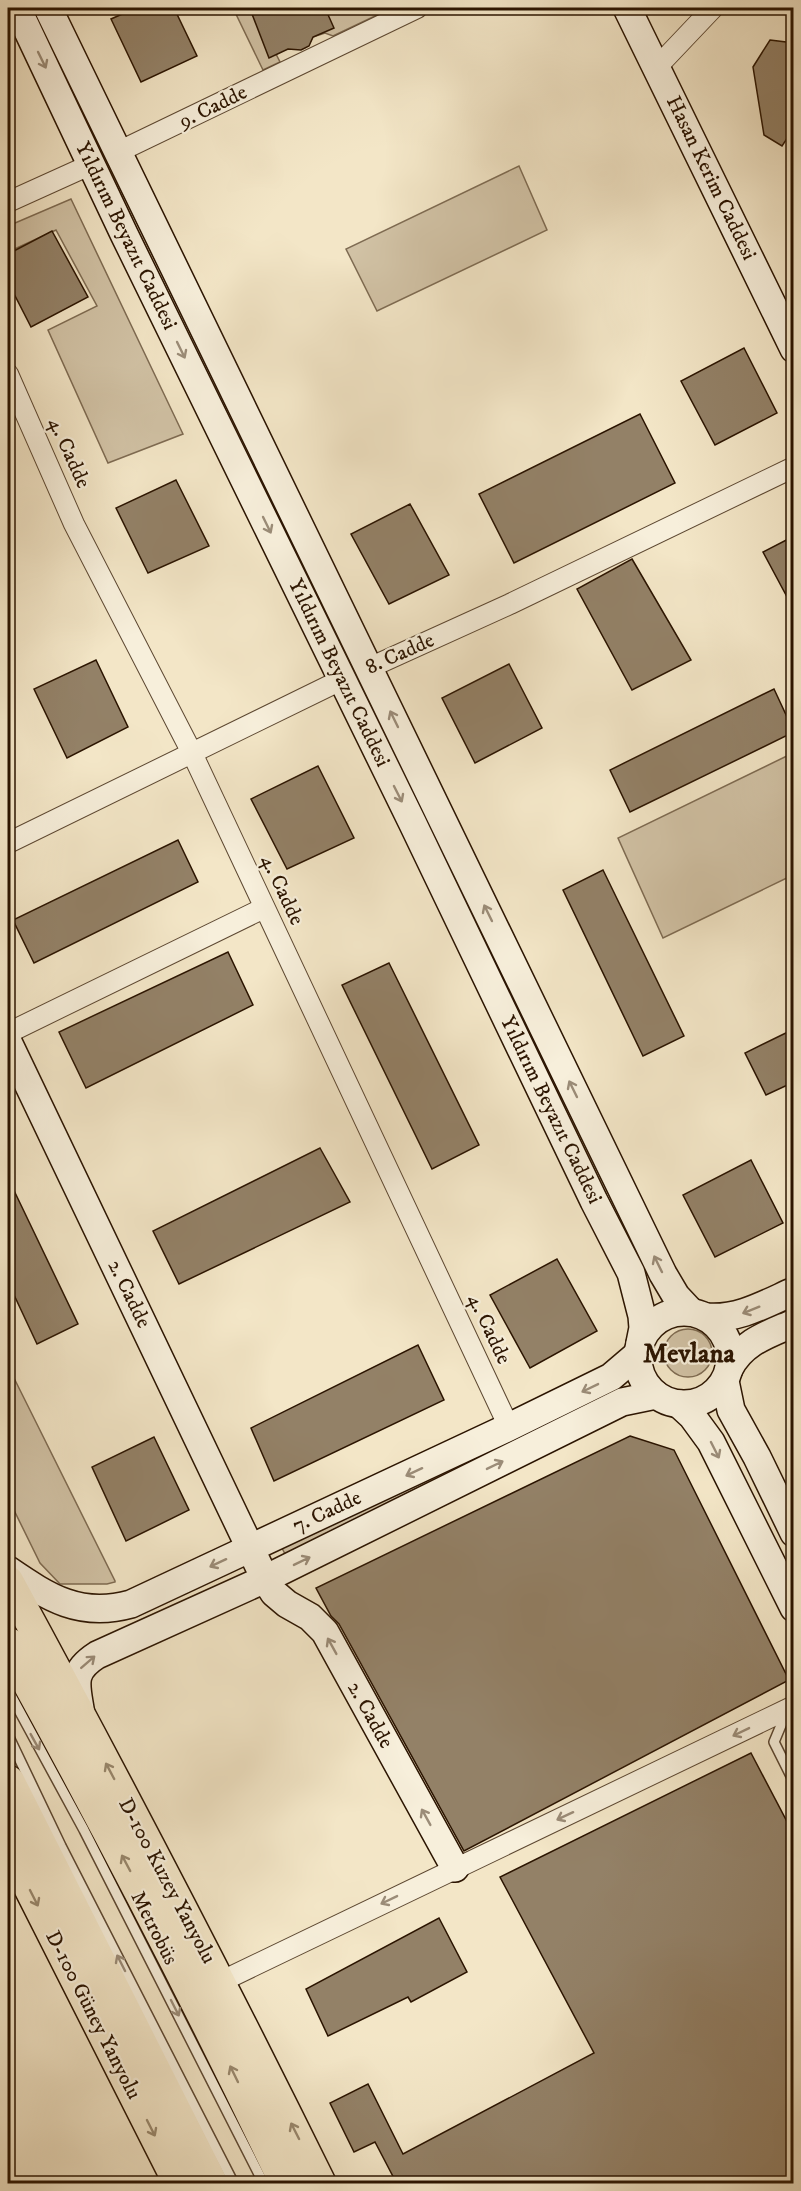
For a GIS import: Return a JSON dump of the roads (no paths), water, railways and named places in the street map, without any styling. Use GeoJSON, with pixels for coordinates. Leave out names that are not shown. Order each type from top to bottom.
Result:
{"type":"FeatureCollection","features":[{"type":"Feature","properties":{"kind":"highway"},"geometry":{"type":"LineString","coordinates":[[8,1644],[150,1908],[287,2184]]}},
{"type":"Feature","properties":{"kind":"highway"},"geometry":{"type":"LineString","coordinates":[[8,1782],[212,2184]]}},
{"type":"Feature","properties":{"kind":"main road","name":"Yıldırım Beyazıt Caddesi"},"geometry":{"type":"LineString","coordinates":[[16,8],[631,1273],[642,1316],[643,1328],[639,1349]]}},
{"type":"Feature","properties":{"kind":"main road","name":"Yıldırım Beyazıt Caddesi"},"geometry":{"type":"LineString","coordinates":[[48,8],[663,1274],[676,1296],[699,1314]]}},
{"type":"Feature","properties":{"kind":"main road","name":"Hasan Kerim Caddesi"},"geometry":{"type":"LineString","coordinates":[[627,8],[794,348]]}},
{"type":"Feature","properties":{"kind":"main road","name":"9. Cadde"},"geometry":{"type":"LineString","coordinates":[[92,164],[118,152]]}},
{"type":"Feature","properties":{"kind":"main road","name":"8. Cadde"},"geometry":{"type":"LineString","coordinates":[[341,680],[369,668]]}},
{"type":"Feature","properties":{"kind":"main road","name":"2. Cadde"},"geometry":{"type":"LineString","coordinates":[[8,1041],[252,1547],[265,1579],[274,1593],[287,1604],[310,1617],[325,1632],[455,1868]]}},
{"type":"Feature","properties":{"kind":"main road"},"geometry":{"type":"LineString","coordinates":[[794,1291],[747,1312],[720,1318],[678,1312],[666,1315],[646,1331],[639,1349],[642,1377],[692,1416],[711,1442],[794,1608]]}},
{"type":"Feature","properties":{"kind":"main road"},"geometry":{"type":"LineString","coordinates":[[699,1314],[719,1327],[727,1339],[730,1354],[727,1375],[730,1410],[757,1457],[794,1533]]}},
{"type":"Feature","properties":{"kind":"main road"},"geometry":{"type":"LineString","coordinates":[[668,1399],[692,1403],[705,1399],[715,1392],[727,1375],[733,1361],[751,1342],[794,1323]]}},
{"type":"Feature","properties":{"kind":"main road","name":"7. Cadde"},"geometry":{"type":"LineString","coordinates":[[8,1570],[28,1584],[64,1603],[82,1608],[110,1610],[131,1604],[611,1377],[639,1349]]}},
{"type":"Feature","properties":{"kind":"main road","name":"7. Cadde"},"geometry":{"type":"LineString","coordinates":[[81,1716],[76,1683],[79,1670],[97,1655],[265,1579],[622,1402],[668,1399]]}},
{"type":"Feature","properties":{"kind":"main road","name":"D-100 Kuzey Yanyolu"},"geometry":{"type":"LineString","coordinates":[[8,1581],[220,1982],[321,2184]]}},
{"type":"Feature","properties":{"kind":"main road","name":"D-100 Güney Yanyolu"},"geometry":{"type":"LineString","coordinates":[[8,1846],[179,2184]]}},
{"type":"Feature","properties":{"kind":"street","name":"9. Cadde"},"geometry":{"type":"LineString","coordinates":[[118,152],[417,8]]}},
{"type":"Feature","properties":{"kind":"street"},"geometry":{"type":"LineString","coordinates":[[657,67],[713,8]]}},
{"type":"Feature","properties":{"kind":"street","name":"9. Cadde"},"geometry":{"type":"LineString","coordinates":[[8,202],[92,164]]}},
{"type":"Feature","properties":{"kind":"street","name":"4. Cadde"},"geometry":{"type":"LineString","coordinates":[[8,374],[74,524],[192,753],[509,1427]]}},
{"type":"Feature","properties":{"kind":"street","name":"8. Cadde"},"geometry":{"type":"LineString","coordinates":[[369,668],[794,467]]}},
{"type":"Feature","properties":{"kind":"street","name":"8. Cadde"},"geometry":{"type":"LineString","coordinates":[[8,843],[341,680]]}},
{"type":"Feature","properties":{"kind":"street"},"geometry":{"type":"LineString","coordinates":[[8,1033],[264,908]]}},
{"type":"Feature","properties":{"kind":"street"},"geometry":{"type":"LineString","coordinates":[[220,1982],[791,1708]]}},
{"type":"Feature","properties":{"kind":"lane","name":"Metrobüs"},"geometry":{"type":"LineString","coordinates":[[8,1690],[84,1830],[264,2184]]}},
{"type":"Feature","properties":{"kind":"lane"},"geometry":{"type":"LineString","coordinates":[[791,1708],[774,1742],[794,1782]]}},
{"type":"Feature","properties":{"kind":"lane"},"geometry":{"type":"LineString","coordinates":[[8,1735],[61,1846],[234,2184]]}},
{"type":"Feature","properties":{"kind":"district","name":"Mevlana"},"geometry":{"type":"Point","coordinates":[689,1354]}}]}
